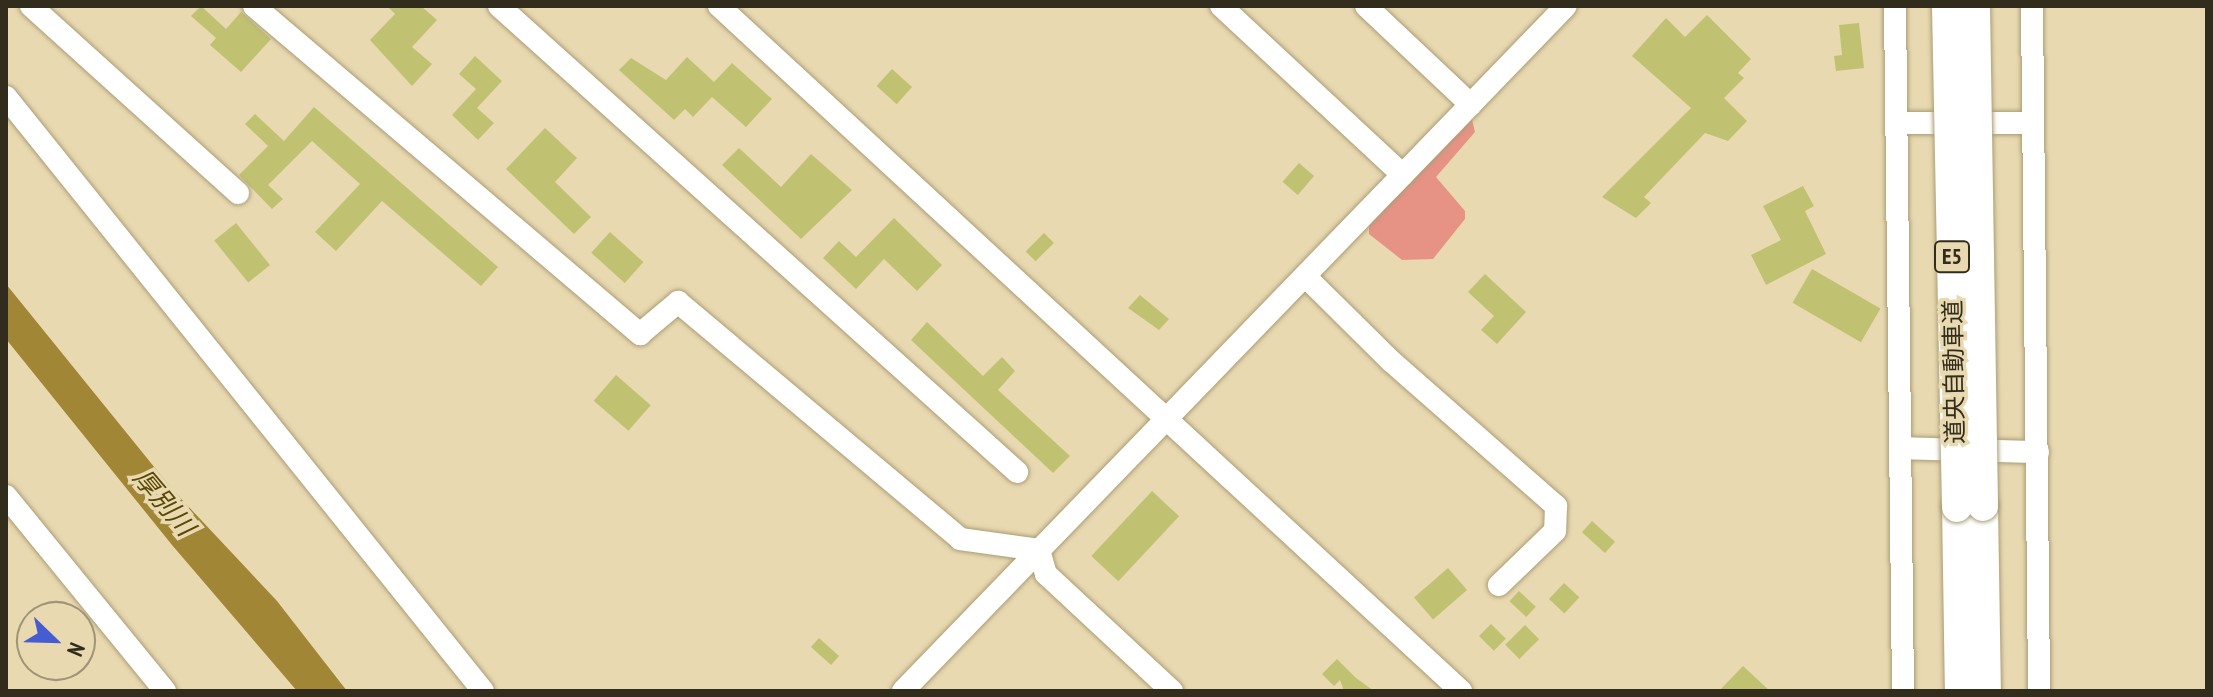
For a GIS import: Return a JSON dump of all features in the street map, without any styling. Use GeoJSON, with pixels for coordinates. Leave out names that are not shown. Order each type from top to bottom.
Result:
{"type":"FeatureCollection","features":[{"type":"Feature","properties":{"kind":"highway","name":"道央自動車道"},"geometry":{"type":"LineString","coordinates":[[1947,6],[1970,506],[1986,691]]}},
{"type":"Feature","properties":{"kind":"highway","name":"道央自動車道"},"geometry":{"type":"LineString","coordinates":[[1960,691],[1970,506],[1975,6]]}},
{"type":"Feature","properties":{"kind":"street"},"geometry":{"type":"LineString","coordinates":[[31,6],[238,193]]}},
{"type":"Feature","properties":{"kind":"street"},"geometry":{"type":"LineString","coordinates":[[254,6],[640,334],[678,302],[960,539],[1039,550]]}},
{"type":"Feature","properties":{"kind":"street"},"geometry":{"type":"LineString","coordinates":[[499,6],[1017,472]]}},
{"type":"Feature","properties":{"kind":"street"},"geometry":{"type":"LineString","coordinates":[[719,6],[1169,417],[1461,691]]}},
{"type":"Feature","properties":{"kind":"street"},"geometry":{"type":"LineString","coordinates":[[1221,6],[1403,175]]}},
{"type":"Feature","properties":{"kind":"street"},"geometry":{"type":"LineString","coordinates":[[1366,6],[1471,105]]}},
{"type":"Feature","properties":{"kind":"street"},"geometry":{"type":"LineString","coordinates":[[903,691],[1566,6]]}},
{"type":"Feature","properties":{"kind":"street"},"geometry":{"type":"LineString","coordinates":[[1895,6],[1903,691]]}},
{"type":"Feature","properties":{"kind":"street"},"geometry":{"type":"LineString","coordinates":[[2032,6],[2039,691]]}},
{"type":"Feature","properties":{"kind":"street"},"geometry":{"type":"LineString","coordinates":[[6,97],[483,691]]}},
{"type":"Feature","properties":{"kind":"street"},"geometry":{"type":"LineString","coordinates":[[1896,123],[2033,123]]}},
{"type":"Feature","properties":{"kind":"street"},"geometry":{"type":"LineString","coordinates":[[1305,276],[1556,506],[1555,531],[1499,585]]}},
{"type":"Feature","properties":{"kind":"street"},"geometry":{"type":"LineString","coordinates":[[1900,448],[2038,452]]}},
{"type":"Feature","properties":{"kind":"street"},"geometry":{"type":"LineString","coordinates":[[6,496],[165,691]]}},
{"type":"Feature","properties":{"kind":"street"},"geometry":{"type":"LineString","coordinates":[[1039,550],[1046,574],[1172,691]]}},
{"type":"Feature","properties":{"kind":"shaded area"},"geometry":{"type":"Polygon","coordinates":[[[1472,120],[1475,132],[1436,177],[1465,211],[1465,219],[1433,259],[1402,260],[1369,234],[1369,224],[1472,120]]]}},
{"type":"Feature","properties":{"kind":"water","name":"厚別川"},"geometry":{"type":"Polygon","coordinates":[[[6,284],[172,489],[277,601],[347,691],[297,691],[172,545],[6,339],[6,284]]]}},
{"type":"Feature","properties":{"kind":"building"},"geometry":{"type":"Polygon","coordinates":[[[201,6],[226,29],[241,12],[271,39],[241,72],[210,45],[216,38],[191,16],[201,6]]]}},
{"type":"Feature","properties":{"kind":"building"},"geometry":{"type":"Polygon","coordinates":[[[387,6],[421,6],[437,20],[412,47],[432,64],[412,86],[370,40],[395,14],[387,6]]]}},
{"type":"Feature","properties":{"kind":"building"},"geometry":{"type":"Polygon","coordinates":[[[1707,15],[1751,59],[1738,73],[1744,78],[1724,98],[1747,121],[1728,141],[1705,133],[1644,197],[1651,203],[1636,218],[1602,197],[1691,108],[1632,56],[1666,18],[1685,37],[1707,15]]]}},
{"type":"Feature","properties":{"kind":"building"},"geometry":{"type":"Polygon","coordinates":[[[1859,23],[1864,68],[1836,71],[1834,56],[1842,55],[1839,25],[1859,23]]]}},
{"type":"Feature","properties":{"kind":"building"},"geometry":{"type":"Polygon","coordinates":[[[475,56],[502,81],[477,108],[494,123],[478,140],[452,115],[476,89],[459,74],[475,56]]]}},
{"type":"Feature","properties":{"kind":"building"},"geometry":{"type":"Polygon","coordinates":[[[687,57],[714,82],[732,63],[772,99],[746,127],[712,97],[693,117],[685,109],[674,120],[619,70],[631,58],[666,80],[687,57]]]}},
{"type":"Feature","properties":{"kind":"building"},"geometry":{"type":"Polygon","coordinates":[[[892,69],[912,87],[897,104],[877,86],[892,69]]]}},
{"type":"Feature","properties":{"kind":"building"},"geometry":{"type":"Polygon","coordinates":[[[314,107],[498,267],[481,286],[382,201],[336,251],[315,232],[360,184],[312,141],[268,185],[283,199],[272,209],[239,175],[268,146],[245,124],[255,114],[284,141],[314,107]]]}},
{"type":"Feature","properties":{"kind":"building"},"geometry":{"type":"Polygon","coordinates":[[[545,128],[577,158],[555,182],[591,217],[574,234],[506,169],[545,128]]]}},
{"type":"Feature","properties":{"kind":"building"},"geometry":{"type":"Polygon","coordinates":[[[739,148],[781,187],[811,154],[852,190],[801,239],[722,165],[739,148]]]}},
{"type":"Feature","properties":{"kind":"building"},"geometry":{"type":"Polygon","coordinates":[[[1299,163],[1314,176],[1298,195],[1283,182],[1299,163]]]}},
{"type":"Feature","properties":{"kind":"building"},"geometry":{"type":"Polygon","coordinates":[[[1803,186],[1814,206],[1805,211],[1826,254],[1766,285],[1751,255],[1781,240],[1763,206],[1803,186]]]}},
{"type":"Feature","properties":{"kind":"building"},"geometry":{"type":"Polygon","coordinates":[[[894,218],[942,265],[917,291],[884,259],[856,289],[823,258],[839,241],[856,257],[894,218]]]}},
{"type":"Feature","properties":{"kind":"building"},"geometry":{"type":"Polygon","coordinates":[[[236,223],[270,265],[248,283],[214,241],[236,223]]]}},
{"type":"Feature","properties":{"kind":"building"},"geometry":{"type":"Polygon","coordinates":[[[610,232],[643,262],[625,283],[591,253],[610,232]]]}},
{"type":"Feature","properties":{"kind":"building"},"geometry":{"type":"Polygon","coordinates":[[[1044,233],[1054,243],[1036,261],[1026,251],[1044,233]]]}},
{"type":"Feature","properties":{"kind":"building"},"geometry":{"type":"Polygon","coordinates":[[[1812,269],[1880,309],[1861,342],[1792,303],[1812,269]]]}},
{"type":"Feature","properties":{"kind":"building"},"geometry":{"type":"Polygon","coordinates":[[[1485,274],[1526,312],[1497,344],[1481,330],[1494,316],[1468,292],[1485,274]]]}},
{"type":"Feature","properties":{"kind":"building"},"geometry":{"type":"Polygon","coordinates":[[[1140,295],[1169,319],[1159,330],[1128,308],[1140,295]]]}},
{"type":"Feature","properties":{"kind":"building"},"geometry":{"type":"Polygon","coordinates":[[[927,322],[983,376],[1002,357],[1015,371],[998,390],[1070,456],[1053,473],[911,340],[927,322]]]}},
{"type":"Feature","properties":{"kind":"building"},"geometry":{"type":"Polygon","coordinates":[[[616,375],[651,405],[628,431],[594,401],[616,375]]]}},
{"type":"Feature","properties":{"kind":"building"},"geometry":{"type":"Polygon","coordinates":[[[1152,491],[1179,516],[1118,581],[1091,556],[1152,491]]]}},
{"type":"Feature","properties":{"kind":"building"},"geometry":{"type":"Polygon","coordinates":[[[1592,521],[1615,542],[1605,553],[1582,532],[1592,521]]]}},
{"type":"Feature","properties":{"kind":"building"},"geometry":{"type":"Polygon","coordinates":[[[1448,568],[1467,590],[1433,619],[1414,598],[1448,568]]]}},
{"type":"Feature","properties":{"kind":"building"},"geometry":{"type":"Polygon","coordinates":[[[1564,583],[1579,597],[1564,613],[1549,599],[1564,583]]]}},
{"type":"Feature","properties":{"kind":"building"},"geometry":{"type":"Polygon","coordinates":[[[1519,591],[1536,607],[1526,617],[1509,601],[1519,591]]]}},
{"type":"Feature","properties":{"kind":"building"},"geometry":{"type":"Polygon","coordinates":[[[1491,624],[1506,639],[1494,651],[1479,636],[1491,624]]]}},
{"type":"Feature","properties":{"kind":"building"},"geometry":{"type":"Polygon","coordinates":[[[1525,625],[1539,639],[1519,659],[1505,645],[1525,625]]]}},
{"type":"Feature","properties":{"kind":"building"},"geometry":{"type":"Polygon","coordinates":[[[819,638],[839,656],[831,665],[811,647],[819,638]]]}},
{"type":"Feature","properties":{"kind":"building"},"geometry":{"type":"Polygon","coordinates":[[[1337,659],[1374,691],[1344,691],[1340,680],[1334,686],[1322,674],[1337,659]]]}},
{"type":"Feature","properties":{"kind":"building"},"geometry":{"type":"Polygon","coordinates":[[[1743,666],[1770,691],[1719,691],[1743,666]]]}}]}
